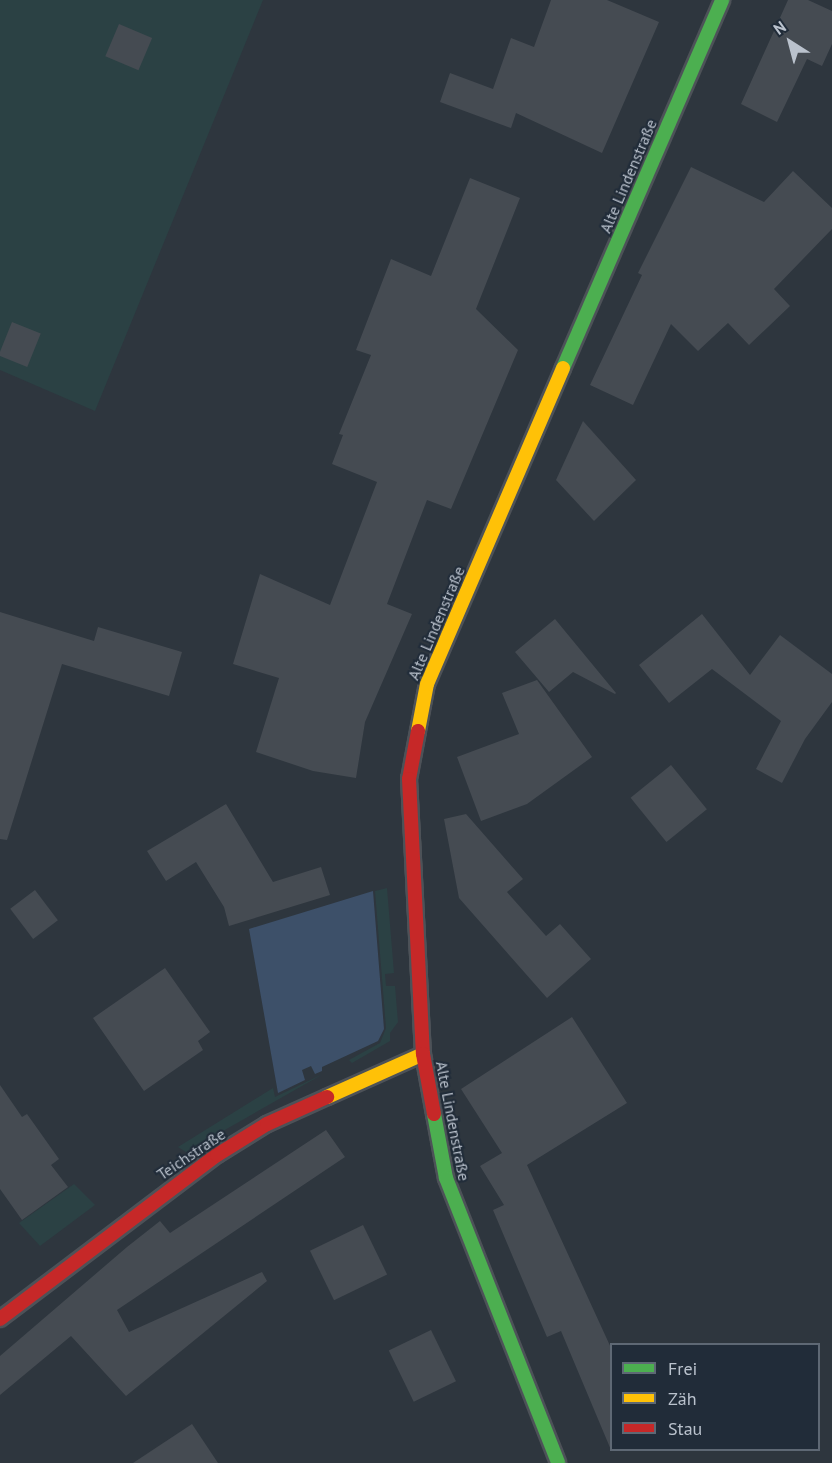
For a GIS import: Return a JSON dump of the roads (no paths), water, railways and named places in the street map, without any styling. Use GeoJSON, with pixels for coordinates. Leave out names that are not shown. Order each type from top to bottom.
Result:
{"type":"FeatureCollection","features":[{"type":"Feature","properties":{"kind":"street","name":"Alte Lindenstraße"},"geometry":{"type":"LineString","coordinates":[[558,1463],[446,1178],[423,1054],[409,779],[427,684],[722,0]]}},
{"type":"Feature","properties":{"kind":"street","name":"Teichstraße"},"geometry":{"type":"LineString","coordinates":[[0,1319],[217,1155],[267,1124],[423,1054]]}},
{"type":"Feature","properties":{"kind":"water"},"geometry":{"type":"Polygon","coordinates":[[[373,891],[384,1029],[378,1041],[322,1067],[322,1071],[315,1074],[311,1066],[302,1070],[305,1080],[278,1093],[249,929],[373,891]]]}}]}
